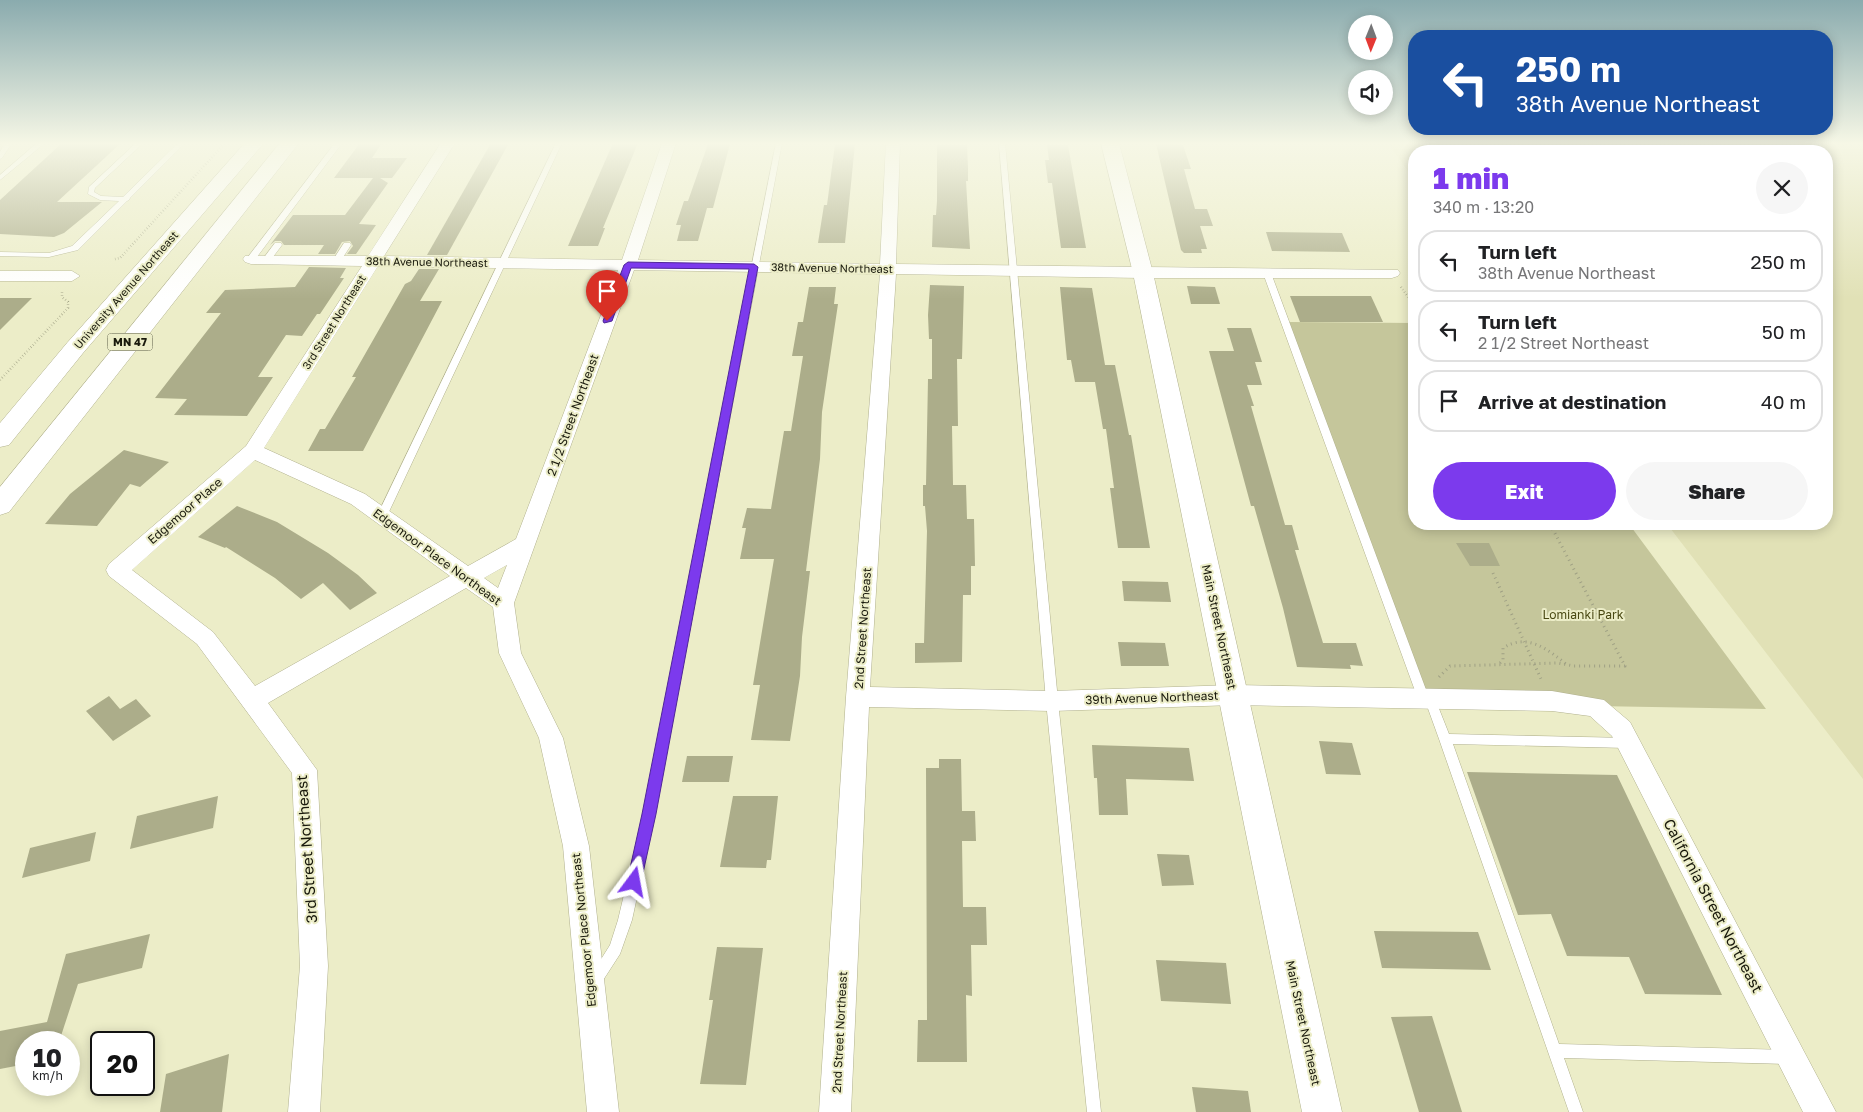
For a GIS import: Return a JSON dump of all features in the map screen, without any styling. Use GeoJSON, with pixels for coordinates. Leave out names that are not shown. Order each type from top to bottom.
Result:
{"type":"FeatureCollection","features":[{"type":"Feature","properties":{"kind":"main road","name":"University Avenue Northeast"},"geometry":{"type":"LineString","coordinates":[[0,439],[75,348],[210,195]]}},
{"type":"Feature","properties":{"kind":"main road","name":"MN 47"},"geometry":{"type":"LineString","coordinates":[[0,505],[249,195]]}},
{"type":"Feature","properties":{"kind":"main road","name":"Main Street Northeast"},"geometry":{"type":"LineString","coordinates":[[1123,195],[1143,273],[1322,1112]]}},
{"type":"Feature","properties":{"kind":"street","name":"3rd Street Northeast"},"geometry":{"type":"LineString","coordinates":[[253,451],[415,195]]}},
{"type":"Feature","properties":{"kind":"street","name":"2 1/2 Street Northeast"},"geometry":{"type":"LineString","coordinates":[[503,603],[628,265],[652,195]]}},
{"type":"Feature","properties":{"kind":"street","name":"2nd Street Northeast"},"geometry":{"type":"LineString","coordinates":[[835,1112],[858,697],[888,269],[891,195]]}},
{"type":"Feature","properties":{"kind":"street","name":"38th Avenue Northeast"},"geometry":{"type":"LineString","coordinates":[[251,259],[1143,273],[1392,273]]}},
{"type":"Feature","properties":{"kind":"street"},"geometry":{"type":"LineString","coordinates":[[0,276],[69,280]]}},
{"type":"Feature","properties":{"kind":"street","name":"Edgemoor Place Northeast"},"geometry":{"type":"LineString","coordinates":[[253,451],[358,499],[503,603],[510,653],[550,738],[576,846],[603,1112]]}},
{"type":"Feature","properties":{"kind":"street","name":"Edgemoor Place"},"geometry":{"type":"LineString","coordinates":[[117,570],[253,451]]}},
{"type":"Feature","properties":{"kind":"street"},"geometry":{"type":"LineString","coordinates":[[252,700],[525,544]]}},
{"type":"Feature","properties":{"kind":"street","name":"3rd Street Northeast"},"geometry":{"type":"LineString","coordinates":[[117,570],[206,638],[304,770],[314,966],[304,1112]]}},
{"type":"Feature","properties":{"kind":"street","name":"39th Avenue Northeast"},"geometry":{"type":"LineString","coordinates":[[858,697],[1052,701],[1424,691],[1552,701],[1596,707]]}},
{"type":"Feature","properties":{"kind":"street","name":"California Street Northeast"},"geometry":{"type":"LineString","coordinates":[[1596,707],[1621,728],[1820,1112]]}},
{"type":"Feature","properties":{"kind":"lane"},"geometry":{"type":"LineString","coordinates":[[94,195],[100,198],[127,199]]}},
{"type":"Feature","properties":{"kind":"lane"},"geometry":{"type":"LineString","coordinates":[[0,254],[49,255],[75,248],[131,195]]}},
{"type":"Feature","properties":{"kind":"lane"},"geometry":{"type":"LineString","coordinates":[[251,259],[301,195]]}},
{"type":"Feature","properties":{"kind":"lane"},"geometry":{"type":"LineString","coordinates":[[382,516],[534,195]]}},
{"type":"Feature","properties":{"kind":"lane"},"geometry":{"type":"LineString","coordinates":[[590,988],[615,950],[632,890],[649,814],[769,195]]}},
{"type":"Feature","properties":{"kind":"lane"},"geometry":{"type":"LineString","coordinates":[[1007,195],[1052,701],[1094,1112]]}},
{"type":"Feature","properties":{"kind":"lane"},"geometry":{"type":"LineString","coordinates":[[267,259],[278,245]]}},
{"type":"Feature","properties":{"kind":"lane"},"geometry":{"type":"LineString","coordinates":[[337,260],[347,245]]}},
{"type":"Feature","properties":{"kind":"lane"},"geometry":{"type":"LineString","coordinates":[[1267,273],[1424,691],[1445,739],[1576,1112]]}},
{"type":"Feature","properties":{"kind":"lane"},"geometry":{"type":"LineString","coordinates":[[1445,739],[1628,743]]}},
{"type":"Feature","properties":{"kind":"lane"},"geometry":{"type":"LineString","coordinates":[[1554,1051],[1792,1057]]}},
{"type":"Feature","properties":{"kind":"path"},"geometry":{"type":"LineString","coordinates":[[115,259],[120,258],[178,195]]}},
{"type":"Feature","properties":{"kind":"path"},"geometry":{"type":"LineString","coordinates":[[1392,273],[1408,296]]}},
{"type":"Feature","properties":{"kind":"path"},"geometry":{"type":"LineString","coordinates":[[0,380],[68,308],[68,302],[61,293],[69,280]]}},
{"type":"Feature","properties":{"kind":"path"},"geometry":{"type":"LineString","coordinates":[[1424,691],[1440,677],[1445,668],[1450,666],[1534,663],[1626,666],[1553,530]]}},
{"type":"Feature","properties":{"kind":"path"},"geometry":{"type":"LineString","coordinates":[[1493,573],[1543,684]]}},
{"type":"Feature","properties":{"kind":"path"},"geometry":{"type":"LineString","coordinates":[[1500,664],[1503,660],[1503,648],[1512,642],[1523,640],[1547,648],[1566,664]]}},
{"type":"Feature","properties":{"kind":"shaded area"},"geometry":{"type":"Polygon","coordinates":[[[1833,195],[1863,195],[1863,779],[1672,530],[1833,530],[1833,195]]]}},
{"type":"Feature","properties":{"kind":"green space","name":"Lomianki Park"},"geometry":{"type":"Polygon","coordinates":[[[1289,322],[1408,323],[1408,530],[1633,530],[1766,709],[1421,703],[1289,322]]]}},
{"type":"Feature","properties":{"kind":"building"},"geometry":{"type":"Polygon","coordinates":[[[6,195],[65,195],[57,202],[102,202],[64,233],[54,237],[0,234],[0,200],[6,195]]]}},
{"type":"Feature","properties":{"kind":"building"},"geometry":{"type":"Polygon","coordinates":[[[360,195],[380,195],[359,224],[376,225],[356,254],[347,254],[353,246],[350,241],[342,242],[335,254],[318,254],[324,245],[284,245],[281,241],[275,241],[270,245],[293,215],[345,215],[360,195]]]}},
{"type":"Feature","properties":{"kind":"building"},"geometry":{"type":"Polygon","coordinates":[[[461,195],[480,195],[447,255],[427,255],[461,195]]]}},
{"type":"Feature","properties":{"kind":"building"},"geometry":{"type":"Polygon","coordinates":[[[590,195],[617,195],[598,246],[568,246],[590,195]]]}},
{"type":"Feature","properties":{"kind":"building"},"geometry":{"type":"Polygon","coordinates":[[[690,195],[716,195],[713,208],[707,208],[698,241],[677,241],[681,225],[676,225],[684,201],[688,201],[690,195]]]}},
{"type":"Feature","properties":{"kind":"building"},"geometry":{"type":"Polygon","coordinates":[[[828,195],[850,195],[845,243],[818,243],[824,205],[827,205],[828,195]]]}},
{"type":"Feature","properties":{"kind":"building"},"geometry":{"type":"Polygon","coordinates":[[[937,195],[967,195],[970,249],[932,247],[933,215],[936,215],[937,195]]]}},
{"type":"Feature","properties":{"kind":"building"},"geometry":{"type":"Polygon","coordinates":[[[1054,195],[1077,195],[1086,248],[1061,248],[1054,195]]]}},
{"type":"Feature","properties":{"kind":"building"},"geometry":{"type":"Polygon","coordinates":[[[1168,195],[1191,195],[1195,209],[1207,209],[1213,226],[1200,226],[1207,249],[1201,249],[1202,253],[1184,253],[1181,250],[1168,195]]]}},
{"type":"Feature","properties":{"kind":"building"},"geometry":{"type":"Polygon","coordinates":[[[1266,232],[1342,233],[1350,252],[1272,251],[1266,232]]]}},
{"type":"Feature","properties":{"kind":"building"},"geometry":{"type":"Polygon","coordinates":[[[309,267],[346,268],[340,278],[344,278],[320,314],[317,314],[302,336],[286,335],[258,377],[273,377],[247,416],[174,415],[187,399],[155,398],[221,313],[206,313],[225,290],[295,287],[309,267]]]}},
{"type":"Feature","properties":{"kind":"building"},"geometry":{"type":"Polygon","coordinates":[[[419,269],[439,269],[420,301],[442,301],[363,451],[308,451],[320,429],[325,429],[356,377],[352,377],[405,284],[411,281],[419,269]]]}},
{"type":"Feature","properties":{"kind":"building"},"geometry":{"type":"Polygon","coordinates":[[[930,285],[964,286],[962,359],[957,359],[958,426],[952,426],[953,485],[966,485],[967,519],[974,519],[975,566],[971,566],[971,595],[963,595],[962,662],[915,663],[915,643],[924,643],[927,531],[925,506],[923,506],[923,485],[926,485],[928,379],[932,379],[932,339],[929,339],[928,315],[930,285]]]}},
{"type":"Feature","properties":{"kind":"building"},"geometry":{"type":"Polygon","coordinates":[[[1187,286],[1215,287],[1220,304],[1191,304],[1187,286]]]}},
{"type":"Feature","properties":{"kind":"building"},"geometry":{"type":"Polygon","coordinates":[[[809,287],[836,287],[834,304],[838,304],[822,412],[820,459],[806,571],[810,571],[802,637],[800,676],[790,741],[751,740],[760,685],[753,685],[774,559],[740,559],[746,528],[742,528],[747,508],[771,509],[784,431],[791,431],[803,356],[792,356],[798,322],[803,322],[809,287]]]}},
{"type":"Feature","properties":{"kind":"building"},"geometry":{"type":"Polygon","coordinates":[[[1060,287],[1092,288],[1105,365],[1115,365],[1129,435],[1131,435],[1150,548],[1118,548],[1110,488],[1114,488],[1106,429],[1103,429],[1095,382],[1075,382],[1071,360],[1067,360],[1060,287]]]}},
{"type":"Feature","properties":{"kind":"building"},"geometry":{"type":"Polygon","coordinates":[[[1290,296],[1371,296],[1383,322],[1300,322],[1290,296]]]}},
{"type":"Feature","properties":{"kind":"building"},"geometry":{"type":"Polygon","coordinates":[[[0,298],[32,298],[0,330],[0,298]]]}},
{"type":"Feature","properties":{"kind":"building"},"geometry":{"type":"Polygon","coordinates":[[[1227,328],[1251,328],[1262,362],[1255,362],[1262,385],[1247,385],[1254,406],[1251,406],[1285,525],[1292,525],[1299,550],[1295,550],[1323,643],[1356,643],[1363,666],[1350,665],[1351,669],[1297,667],[1283,608],[1254,506],[1251,506],[1209,351],[1234,351],[1227,328]]]}},
{"type":"Feature","properties":{"kind":"building"},"geometry":{"type":"Polygon","coordinates":[[[124,450],[169,462],[140,487],[130,484],[97,526],[45,524],[70,494],[124,450]]]}},
{"type":"Feature","properties":{"kind":"building"},"geometry":{"type":"Polygon","coordinates":[[[237,506],[277,522],[328,553],[358,575],[377,593],[350,610],[323,583],[301,599],[275,578],[226,547],[198,537],[237,506]]]}},
{"type":"Feature","properties":{"kind":"building"},"geometry":{"type":"Polygon","coordinates":[[[1456,543],[1489,543],[1500,566],[1470,566],[1456,543]]]}},
{"type":"Feature","properties":{"kind":"building"},"geometry":{"type":"Polygon","coordinates":[[[1122,581],[1168,582],[1171,602],[1124,601],[1122,581]]]}},
{"type":"Feature","properties":{"kind":"building"},"geometry":{"type":"Polygon","coordinates":[[[1118,642],[1165,643],[1169,666],[1121,666],[1118,642]]]}},
{"type":"Feature","properties":{"kind":"building"},"geometry":{"type":"Polygon","coordinates":[[[109,696],[120,709],[136,699],[151,716],[113,741],[86,711],[109,696]]]}},
{"type":"Feature","properties":{"kind":"building"},"geometry":{"type":"Polygon","coordinates":[[[1319,741],[1352,743],[1361,775],[1326,774],[1319,741]]]}},
{"type":"Feature","properties":{"kind":"building"},"geometry":{"type":"Polygon","coordinates":[[[1092,745],[1189,748],[1194,781],[1126,779],[1128,815],[1099,815],[1097,778],[1094,778],[1092,745]]]}},
{"type":"Feature","properties":{"kind":"building"},"geometry":{"type":"Polygon","coordinates":[[[687,756],[733,756],[729,782],[682,782],[687,756]]]}},
{"type":"Feature","properties":{"kind":"building"},"geometry":{"type":"Polygon","coordinates":[[[939,759],[961,759],[962,811],[975,811],[976,841],[962,841],[963,907],[986,907],[987,945],[971,945],[972,996],[966,995],[967,1062],[917,1062],[918,1020],[927,1020],[926,768],[939,768],[939,759]]]}},
{"type":"Feature","properties":{"kind":"building"},"geometry":{"type":"Polygon","coordinates":[[[1467,772],[1617,775],[1722,995],[1645,994],[1629,957],[1567,956],[1551,914],[1518,915],[1467,772]]]}},
{"type":"Feature","properties":{"kind":"building"},"geometry":{"type":"Polygon","coordinates":[[[218,796],[213,828],[130,849],[137,816],[218,796]]]}},
{"type":"Feature","properties":{"kind":"building"},"geometry":{"type":"Polygon","coordinates":[[[733,796],[778,796],[771,860],[767,860],[766,868],[720,867],[733,796]]]}},
{"type":"Feature","properties":{"kind":"building"},"geometry":{"type":"Polygon","coordinates":[[[96,832],[90,861],[22,878],[30,848],[96,832]]]}},
{"type":"Feature","properties":{"kind":"building"},"geometry":{"type":"Polygon","coordinates":[[[1157,854],[1189,855],[1194,885],[1162,886],[1157,854]]]}},
{"type":"Feature","properties":{"kind":"building"},"geometry":{"type":"Polygon","coordinates":[[[1374,931],[1478,932],[1491,970],[1382,968],[1374,931]]]}},
{"type":"Feature","properties":{"kind":"building"},"geometry":{"type":"Polygon","coordinates":[[[150,934],[142,968],[78,984],[63,1031],[15,1031],[15,1066],[0,1069],[0,1031],[47,1022],[66,954],[150,934]]]}},
{"type":"Feature","properties":{"kind":"building"},"geometry":{"type":"Polygon","coordinates":[[[717,947],[763,948],[746,1085],[700,1084],[713,1000],[709,1000],[717,947]]]}},
{"type":"Feature","properties":{"kind":"building"},"geometry":{"type":"Polygon","coordinates":[[[1156,960],[1226,963],[1231,1004],[1161,1001],[1156,960]]]}},
{"type":"Feature","properties":{"kind":"building"},"geometry":{"type":"Polygon","coordinates":[[[1432,1016],[1462,1112],[1419,1112],[1391,1017],[1432,1016]]]}},
{"type":"Feature","properties":{"kind":"building"},"geometry":{"type":"Polygon","coordinates":[[[229,1054],[222,1112],[160,1112],[166,1074],[229,1054]]]}},
{"type":"Feature","properties":{"kind":"building"},"geometry":{"type":"Polygon","coordinates":[[[1192,1087],[1248,1091],[1251,1112],[1196,1112],[1192,1087]]]}},
{"type":"Feature","properties":{"kind":"route"},"geometry":{"type":"LineString","coordinates":[[607,321],[628,265],[754,267],[649,814],[634,882]]}}]}
